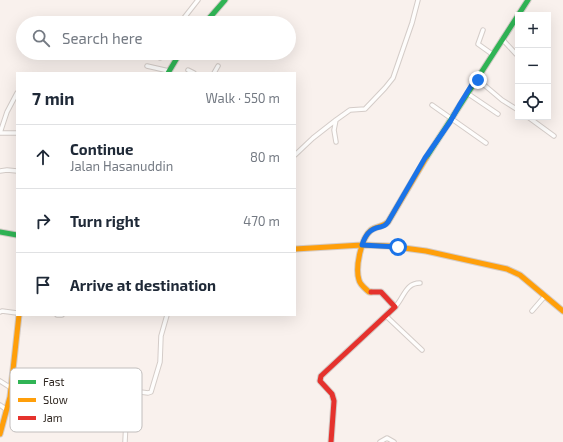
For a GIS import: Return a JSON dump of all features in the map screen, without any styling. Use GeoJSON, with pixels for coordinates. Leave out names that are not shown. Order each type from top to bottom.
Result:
{"type":"FeatureCollection","features":[{"type":"Feature","properties":{"kind":"street"},"geometry":{"type":"LineString","coordinates":[[185,16],[198,0]]}},
{"type":"Feature","properties":{"kind":"street"},"geometry":{"type":"LineString","coordinates":[[211,16],[225,0]]}},
{"type":"Feature","properties":{"kind":"street"},"geometry":{"type":"LineString","coordinates":[[296,154],[308,142],[350,110],[365,109],[391,82],[418,0]]}},
{"type":"Feature","properties":{"kind":"street"},"geometry":{"type":"LineString","coordinates":[[520,12],[528,0]]}},
{"type":"Feature","properties":{"kind":"street"},"geometry":{"type":"LineString","coordinates":[[395,307],[381,292],[369,292],[359,282],[359,262],[365,237],[375,228],[385,226],[388,222],[425,158],[515,20]]}},
{"type":"Feature","properties":{"kind":"street"},"geometry":{"type":"LineString","coordinates":[[483,30],[477,43],[492,54]]}},
{"type":"Feature","properties":{"kind":"street"},"geometry":{"type":"LineString","coordinates":[[502,39],[515,53]]}},
{"type":"Feature","properties":{"kind":"street"},"geometry":{"type":"LineString","coordinates":[[147,66],[159,68],[169,72],[176,60]]}},
{"type":"Feature","properties":{"kind":"street"},"geometry":{"type":"LineString","coordinates":[[215,72],[218,66]]}},
{"type":"Feature","properties":{"kind":"street"},"geometry":{"type":"LineString","coordinates":[[158,72],[159,68]]}},
{"type":"Feature","properties":{"kind":"street"},"geometry":{"type":"LineString","coordinates":[[188,70],[192,72]]}},
{"type":"Feature","properties":{"kind":"street"},"geometry":{"type":"LineString","coordinates":[[476,78],[492,92],[515,108]]}},
{"type":"Feature","properties":{"kind":"street"},"geometry":{"type":"LineString","coordinates":[[467,93],[498,114]]}},
{"type":"Feature","properties":{"kind":"street"},"geometry":{"type":"LineString","coordinates":[[16,95],[7,112],[0,133],[16,133]]}},
{"type":"Feature","properties":{"kind":"street"},"geometry":{"type":"LineString","coordinates":[[432,105],[486,144]]}},
{"type":"Feature","properties":{"kind":"street"},"geometry":{"type":"LineString","coordinates":[[336,120],[334,130],[336,142]]}},
{"type":"Feature","properties":{"kind":"street"},"geometry":{"type":"LineString","coordinates":[[532,120],[554,136]]}},
{"type":"Feature","properties":{"kind":"street"},"geometry":{"type":"LineString","coordinates":[[0,171],[16,171]]}},
{"type":"Feature","properties":{"kind":"street"},"geometry":{"type":"LineString","coordinates":[[0,232],[16,235]]}},
{"type":"Feature","properties":{"kind":"street"},"geometry":{"type":"LineString","coordinates":[[297,249],[383,245],[415,249],[507,269],[520,275],[563,312]]}},
{"type":"Feature","properties":{"kind":"street"},"geometry":{"type":"LineString","coordinates":[[331,442],[334,401],[332,394],[320,381],[320,378],[395,307],[402,299],[409,285],[420,282]]}},
{"type":"Feature","properties":{"kind":"street"},"geometry":{"type":"LineString","coordinates":[[532,311],[545,296]]}},
{"type":"Feature","properties":{"kind":"street"},"geometry":{"type":"LineString","coordinates":[[0,312],[16,314]]}},
{"type":"Feature","properties":{"kind":"street"},"geometry":{"type":"LineString","coordinates":[[14,368],[18,316]]}},
{"type":"Feature","properties":{"kind":"street"},"geometry":{"type":"LineString","coordinates":[[142,391],[150,392],[160,362],[161,336],[167,316]]}},
{"type":"Feature","properties":{"kind":"street"},"geometry":{"type":"LineString","coordinates":[[386,316],[422,350]]}},
{"type":"Feature","properties":{"kind":"street"},"geometry":{"type":"LineString","coordinates":[[0,381],[10,387]]}},
{"type":"Feature","properties":{"kind":"street"},"geometry":{"type":"LineString","coordinates":[[0,434],[10,402]]}},
{"type":"Feature","properties":{"kind":"street"},"geometry":{"type":"LineString","coordinates":[[0,405],[7,410]]}},
{"type":"Feature","properties":{"kind":"street"},"geometry":{"type":"LineString","coordinates":[[125,432],[125,442]]}},
{"type":"Feature","properties":{"kind":"street"},"geometry":{"type":"LineString","coordinates":[[380,442],[387,438],[394,442]]}},
{"type":"Feature","properties":{"kind":"traffic: fast"},"geometry":{"type":"LineString","coordinates":[[211,16],[225,0]]}},
{"type":"Feature","properties":{"kind":"traffic: fast"},"geometry":{"type":"LineString","coordinates":[[426,158],[528,0]]}},
{"type":"Feature","properties":{"kind":"traffic: fast"},"geometry":{"type":"LineString","coordinates":[[169,72],[176,60]]}},
{"type":"Feature","properties":{"kind":"traffic: fast"},"geometry":{"type":"LineString","coordinates":[[0,232],[16,235]]}},
{"type":"Feature","properties":{"kind":"traffic: slow"},"geometry":{"type":"LineString","coordinates":[[371,292],[363,287],[358,275],[358,261],[364,240],[371,230],[388,222],[426,158]]}},
{"type":"Feature","properties":{"kind":"traffic: slow"},"geometry":{"type":"LineString","coordinates":[[296,249],[362,245],[389,246],[426,251],[507,269],[520,275],[563,311]]}},
{"type":"Feature","properties":{"kind":"traffic: slow"},"geometry":{"type":"LineString","coordinates":[[13,368],[19,316]]}},
{"type":"Feature","properties":{"kind":"traffic: slow"},"geometry":{"type":"LineString","coordinates":[[0,434],[10,397]]}},
{"type":"Feature","properties":{"kind":"traffic: jam"},"geometry":{"type":"LineString","coordinates":[[331,442],[334,401],[332,394],[320,381],[321,376],[395,307],[381,292],[371,292]]}},
{"type":"Feature","properties":{"kind":"route"},"geometry":{"type":"LineString","coordinates":[[398,247],[362,245],[369,232],[375,228],[385,226],[387,224],[425,158],[450,122],[476,78],[478,80]]}}]}
